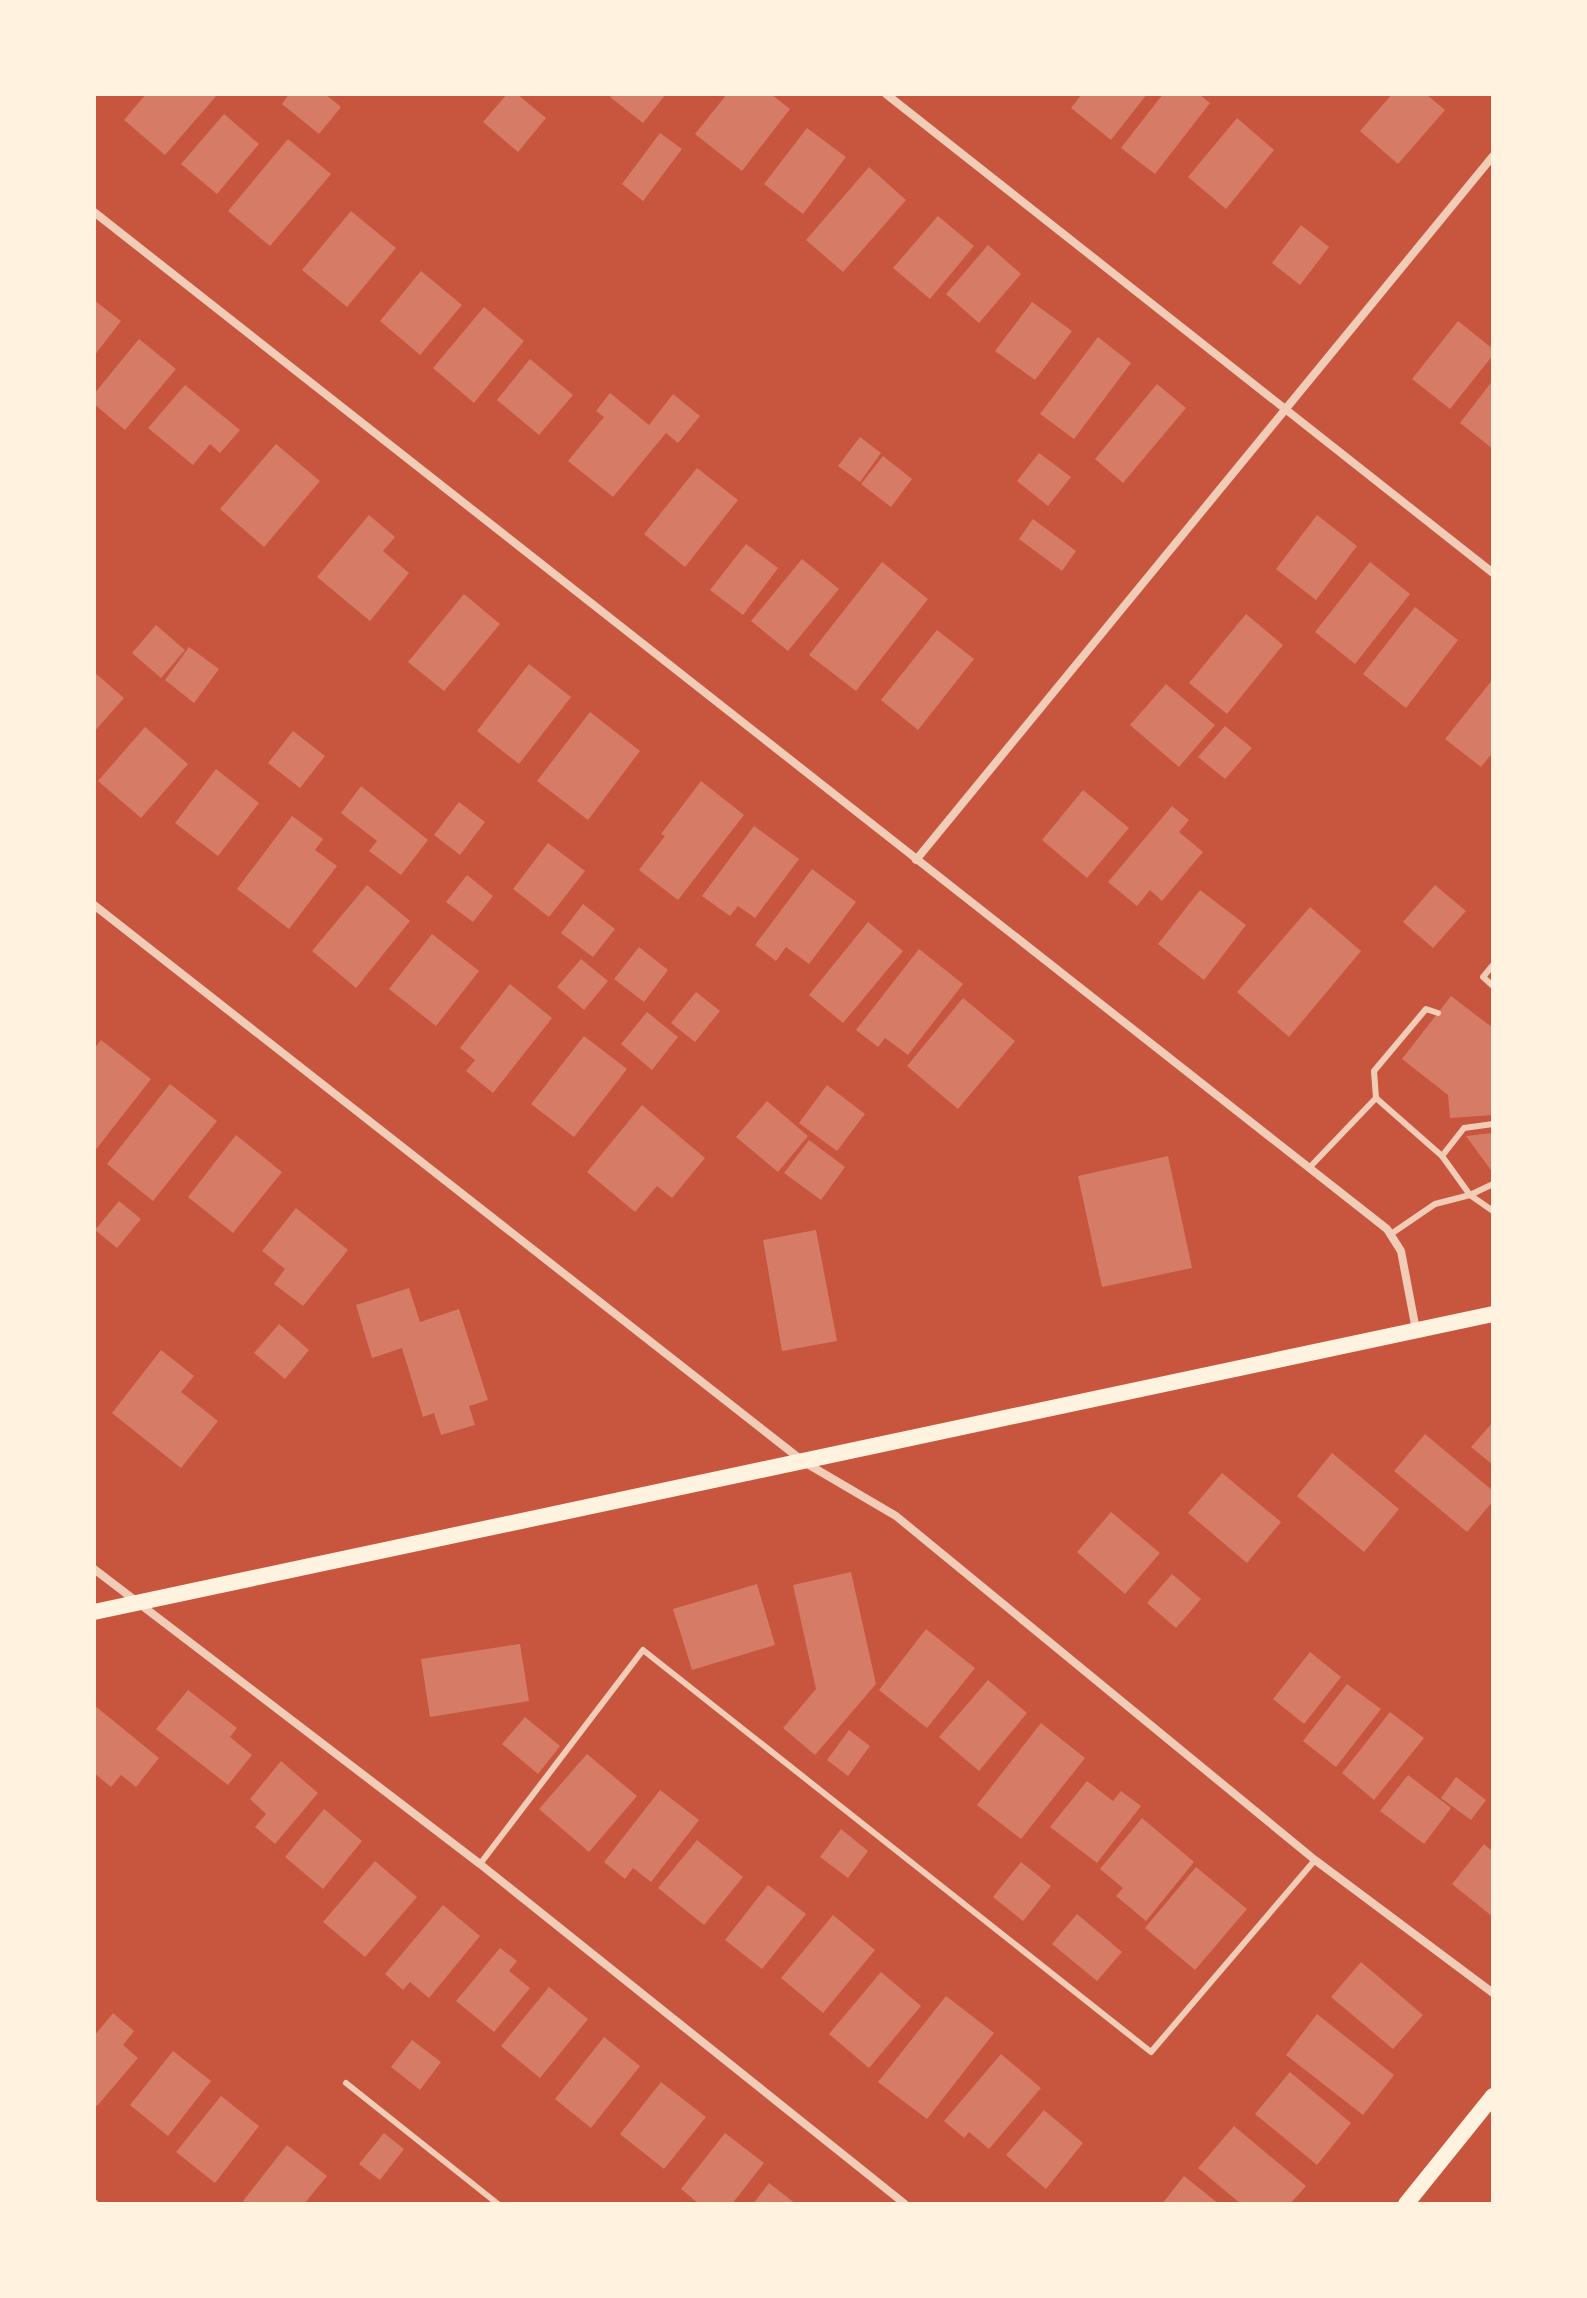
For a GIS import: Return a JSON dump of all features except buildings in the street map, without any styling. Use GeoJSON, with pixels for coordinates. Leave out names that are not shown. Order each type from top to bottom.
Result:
{"type":"FeatureCollection","features":[{"type":"Feature","properties":{"kind":"main road"},"geometry":{"type":"LineString","coordinates":[[94,1612],[1493,1314]]}},
{"type":"Feature","properties":{"kind":"main road"},"geometry":{"type":"LineString","coordinates":[[1406,2204],[1493,2096]]}},
{"type":"Feature","properties":{"kind":"street"},"geometry":{"type":"LineString","coordinates":[[886,94],[1493,573]]}},
{"type":"Feature","properties":{"kind":"street"},"geometry":{"type":"LineString","coordinates":[[916,860],[1493,156]]}},
{"type":"Feature","properties":{"kind":"street"},"geometry":{"type":"LineString","coordinates":[[94,212],[1391,1234],[1401,1251],[1416,1331]]}},
{"type":"Feature","properties":{"kind":"street"},"geometry":{"type":"LineString","coordinates":[[94,905],[804,1462],[896,1516],[1315,1860],[1493,1993]]}},
{"type":"Feature","properties":{"kind":"street"},"geometry":{"type":"LineString","coordinates":[[94,1569],[480,1864],[905,2204]]}},
{"type":"Feature","properties":{"kind":"lane"},"geometry":{"type":"LineString","coordinates":[[1493,965],[1483,977],[1493,986]]}},
{"type":"Feature","properties":{"kind":"lane"},"geometry":{"type":"LineString","coordinates":[[1438,1013],[1426,1009],[1374,1071],[1376,1098],[1442,1156],[1470,1195],[1493,1211]]}},
{"type":"Feature","properties":{"kind":"lane"},"geometry":{"type":"LineString","coordinates":[[1309,1168],[1376,1098]]}},
{"type":"Feature","properties":{"kind":"lane"},"geometry":{"type":"LineString","coordinates":[[1442,1156],[1464,1128],[1493,1124]]}},
{"type":"Feature","properties":{"kind":"lane"},"geometry":{"type":"LineString","coordinates":[[1391,1234],[1435,1204],[1470,1195],[1493,1184]]}},
{"type":"Feature","properties":{"kind":"lane"},"geometry":{"type":"LineString","coordinates":[[480,1864],[643,1650],[1151,2052],[1315,1860]]}},
{"type":"Feature","properties":{"kind":"lane"},"geometry":{"type":"LineString","coordinates":[[346,2083],[498,2204]]}}]}
